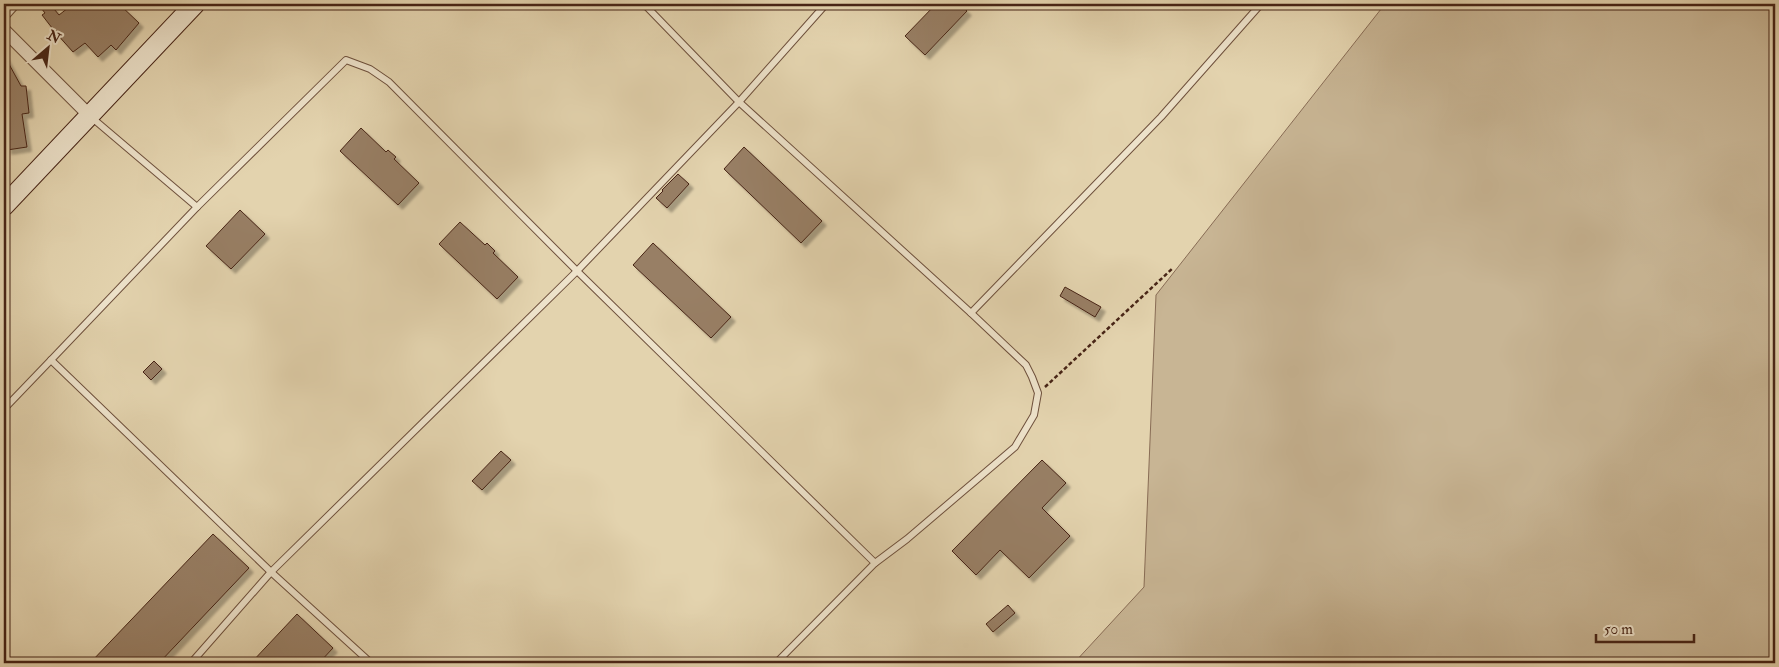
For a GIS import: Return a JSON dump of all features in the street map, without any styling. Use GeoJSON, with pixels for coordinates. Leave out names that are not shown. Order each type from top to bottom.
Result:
{"type":"FeatureCollection","features":[{"type":"Feature","properties":{"kind":"main road"},"geometry":{"type":"LineString","coordinates":[[4,206],[195,4]]}},
{"type":"Feature","properties":{"kind":"street"},"geometry":{"type":"LineString","coordinates":[[4,14],[14,4]]}},
{"type":"Feature","properties":{"kind":"street"},"geometry":{"type":"LineString","coordinates":[[4,30],[90,116]]}},
{"type":"Feature","properties":{"kind":"lane"},"geometry":{"type":"LineString","coordinates":[[644,4],[739,102],[972,313],[1026,365],[1038,393],[1034,415],[1014,447],[907,539],[875,563],[776,663]]}},
{"type":"Feature","properties":{"kind":"lane"},"geometry":{"type":"LineString","coordinates":[[191,663],[271,572],[577,271],[739,102],[826,4]]}},
{"type":"Feature","properties":{"kind":"lane"},"geometry":{"type":"LineString","coordinates":[[972,313],[1162,117],[1261,4]]}},
{"type":"Feature","properties":{"kind":"lane"},"geometry":{"type":"LineString","coordinates":[[4,410],[197,207],[346,60],[370,69],[389,82],[577,271],[875,563]]}},
{"type":"Feature","properties":{"kind":"lane"},"geometry":{"type":"LineString","coordinates":[[90,116],[197,207]]}},
{"type":"Feature","properties":{"kind":"lane"},"geometry":{"type":"LineString","coordinates":[[51,360],[271,572],[371,663]]}},
{"type":"Feature","properties":{"kind":"path"},"geometry":{"type":"LineString","coordinates":[[1038,393],[1173,268]]}},
{"type":"Feature","properties":{"kind":"shaded area"},"geometry":{"type":"Polygon","coordinates":[[[1385,4],[1775,4],[1775,663],[1074,663],[1144,587],[1156,295],[1385,4]]]}},
{"type":"Feature","properties":{"kind":"building"},"geometry":{"type":"Polygon","coordinates":[[[38,4],[50,4],[59,15],[73,4],[119,4],[139,23],[116,50],[111,45],[98,57],[85,43],[73,52],[42,15],[45,13],[38,4]]]}},
{"type":"Feature","properties":{"kind":"building"},"geometry":{"type":"Polygon","coordinates":[[[936,4],[959,4],[967,11],[925,55],[905,36],[936,4]]]}},
{"type":"Feature","properties":{"kind":"building"},"geometry":{"type":"Polygon","coordinates":[[[4,55],[21,86],[26,86],[29,113],[22,114],[27,147],[7,150],[4,125],[4,55]]]}},
{"type":"Feature","properties":{"kind":"building"},"geometry":{"type":"Polygon","coordinates":[[[361,128],[386,152],[388,150],[396,157],[394,159],[419,183],[398,205],[340,151],[361,128]]]}},
{"type":"Feature","properties":{"kind":"building"},"geometry":{"type":"Polygon","coordinates":[[[744,147],[822,221],[801,243],[724,169],[744,147]]]}},
{"type":"Feature","properties":{"kind":"building"},"geometry":{"type":"Polygon","coordinates":[[[678,174],[689,184],[667,208],[656,198],[678,174]]]}},
{"type":"Feature","properties":{"kind":"building"},"geometry":{"type":"Polygon","coordinates":[[[240,210],[265,234],[231,269],[206,246],[240,210]]]}},
{"type":"Feature","properties":{"kind":"building"},"geometry":{"type":"Polygon","coordinates":[[[460,222],[485,245],[487,243],[495,251],[493,253],[518,277],[497,299],[439,244],[460,222]]]}},
{"type":"Feature","properties":{"kind":"building"},"geometry":{"type":"Polygon","coordinates":[[[653,243],[731,317],[711,338],[633,265],[653,243]]]}},
{"type":"Feature","properties":{"kind":"building"},"geometry":{"type":"Polygon","coordinates":[[[1065,287],[1101,307],[1095,317],[1060,296],[1065,287]]]}},
{"type":"Feature","properties":{"kind":"building"},"geometry":{"type":"Polygon","coordinates":[[[154,361],[162,369],[151,380],[143,372],[154,361]]]}},
{"type":"Feature","properties":{"kind":"building"},"geometry":{"type":"Polygon","coordinates":[[[501,451],[511,460],[482,490],[472,481],[501,451]]]}},
{"type":"Feature","properties":{"kind":"building"},"geometry":{"type":"Polygon","coordinates":[[[1042,460],[1066,483],[1042,508],[1070,536],[1029,578],[1000,550],[976,575],[952,551],[1042,460]]]}},
{"type":"Feature","properties":{"kind":"building"},"geometry":{"type":"Polygon","coordinates":[[[213,534],[249,568],[159,663],[90,663],[213,534]]]}},
{"type":"Feature","properties":{"kind":"building"},"geometry":{"type":"Polygon","coordinates":[[[1008,605],[1015,613],[993,632],[986,624],[1008,605]]]}},
{"type":"Feature","properties":{"kind":"building"},"geometry":{"type":"Polygon","coordinates":[[[297,614],[333,648],[319,663],[251,663],[297,614]]]}}]}
